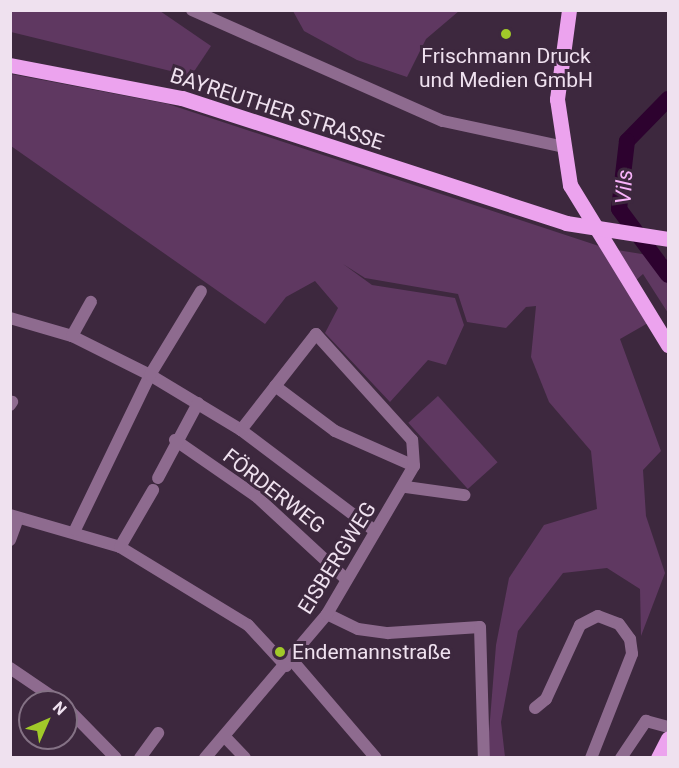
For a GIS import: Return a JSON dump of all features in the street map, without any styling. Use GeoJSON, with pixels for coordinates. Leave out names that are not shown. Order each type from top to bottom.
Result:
{"type":"FeatureCollection","features":[{"type":"Feature","properties":{"kind":"main road"},"geometry":{"type":"LineString","coordinates":[[569,10],[558,71],[560,146],[570,184],[669,345]]}},
{"type":"Feature","properties":{"kind":"main road","name":"BAYREUTHER STRASSE"},"geometry":{"type":"LineString","coordinates":[[10,66],[182,98],[566,223],[669,239]]}},
{"type":"Feature","properties":{"kind":"main road"},"geometry":{"type":"LineString","coordinates":[[658,758],[669,738]]}},
{"type":"Feature","properties":{"kind":"street"},"geometry":{"type":"LineString","coordinates":[[192,10],[443,121],[560,146]]}},
{"type":"Feature","properties":{"kind":"street"},"geometry":{"type":"LineString","coordinates":[[75,530],[150,375],[201,291]]}},
{"type":"Feature","properties":{"kind":"street"},"geometry":{"type":"LineString","coordinates":[[72,336],[91,302]]}},
{"type":"Feature","properties":{"kind":"street"},"geometry":{"type":"LineString","coordinates":[[10,318],[72,336],[150,375],[198,403],[241,430],[375,531]]}},
{"type":"Feature","properties":{"kind":"street","name":"EISBERGWEG"},"geometry":{"type":"LineString","coordinates":[[205,758],[289,663],[327,614],[345,578],[406,487],[414,466],[412,440],[316,333],[275,386]]}},
{"type":"Feature","properties":{"kind":"street"},"geometry":{"type":"LineString","coordinates":[[241,430],[275,386],[335,431],[414,466]]}},
{"type":"Feature","properties":{"kind":"street"},"geometry":{"type":"LineString","coordinates":[[120,547],[156,484],[175,440],[198,403]]}},
{"type":"Feature","properties":{"kind":"street","name":"FÖRDERWEG"},"geometry":{"type":"LineString","coordinates":[[175,440],[256,496],[345,578]]}},
{"type":"Feature","properties":{"kind":"street"},"geometry":{"type":"LineString","coordinates":[[406,487],[465,495]]}},
{"type":"Feature","properties":{"kind":"street"},"geometry":{"type":"LineString","coordinates":[[10,540],[14,517],[75,530],[120,547],[248,624],[289,663],[376,758]]}},
{"type":"Feature","properties":{"kind":"street"},"geometry":{"type":"LineString","coordinates":[[327,614],[358,629],[388,633],[480,627],[484,758]]}},
{"type":"Feature","properties":{"kind":"street"},"geometry":{"type":"LineString","coordinates":[[536,708],[546,699],[580,625],[598,616],[619,624],[630,639],[632,654],[591,758]]}},
{"type":"Feature","properties":{"kind":"street"},"geometry":{"type":"LineString","coordinates":[[10,668],[42,690]]}},
{"type":"Feature","properties":{"kind":"street"},"geometry":{"type":"LineString","coordinates":[[78,720],[113,756]]}},
{"type":"Feature","properties":{"kind":"street"},"geometry":{"type":"LineString","coordinates":[[621,758],[646,721],[669,727]]}},
{"type":"Feature","properties":{"kind":"street"},"geometry":{"type":"LineString","coordinates":[[140,758],[158,733]]}},
{"type":"Feature","properties":{"kind":"street"},"geometry":{"type":"LineString","coordinates":[[224,735],[245,758]]}},
{"type":"Feature","properties":{"kind":"shaded area"},"geometry":{"type":"Polygon","coordinates":[[[11,10],[160,11],[211,46],[191,76],[11,32],[11,10]]]}},
{"type":"Feature","properties":{"kind":"shaded area"},"geometry":{"type":"Polygon","coordinates":[[[293,11],[459,11],[426,39],[407,77],[357,60],[304,31],[293,11]]]}},
{"type":"Feature","properties":{"kind":"shaded area"},"geometry":{"type":"Polygon","coordinates":[[[11,74],[168,104],[605,248],[666,258],[668,313],[643,274],[627,288],[648,323],[620,339],[661,451],[643,470],[646,516],[665,573],[641,636],[640,589],[607,568],[563,573],[518,631],[501,722],[505,757],[487,757],[496,645],[509,578],[544,525],[597,509],[591,451],[549,402],[531,357],[536,306],[526,307],[506,328],[467,322],[458,294],[365,278],[343,264],[372,285],[455,298],[464,325],[446,365],[428,360],[390,402],[325,333],[338,308],[315,281],[286,297],[265,324],[11,146],[11,74]]]}},
{"type":"Feature","properties":{"kind":"shaded area"},"geometry":{"type":"Polygon","coordinates":[[[438,396],[498,462],[468,489],[408,423],[438,396]]]}},
{"type":"Feature","properties":{"kind":"waterway","name":"Vils"},"geometry":{"type":"LineString","coordinates":[[668,99],[627,141],[619,209],[668,275]]}},
{"type":"Feature","properties":{"kind":"place","name":"Frischmann Druck und Medien GmbH"},"geometry":{"type":"Point","coordinates":[506,34]}},
{"type":"Feature","properties":{"kind":"place","name":"Endemannstraße"},"geometry":{"type":"Point","coordinates":[280,652]}}]}
